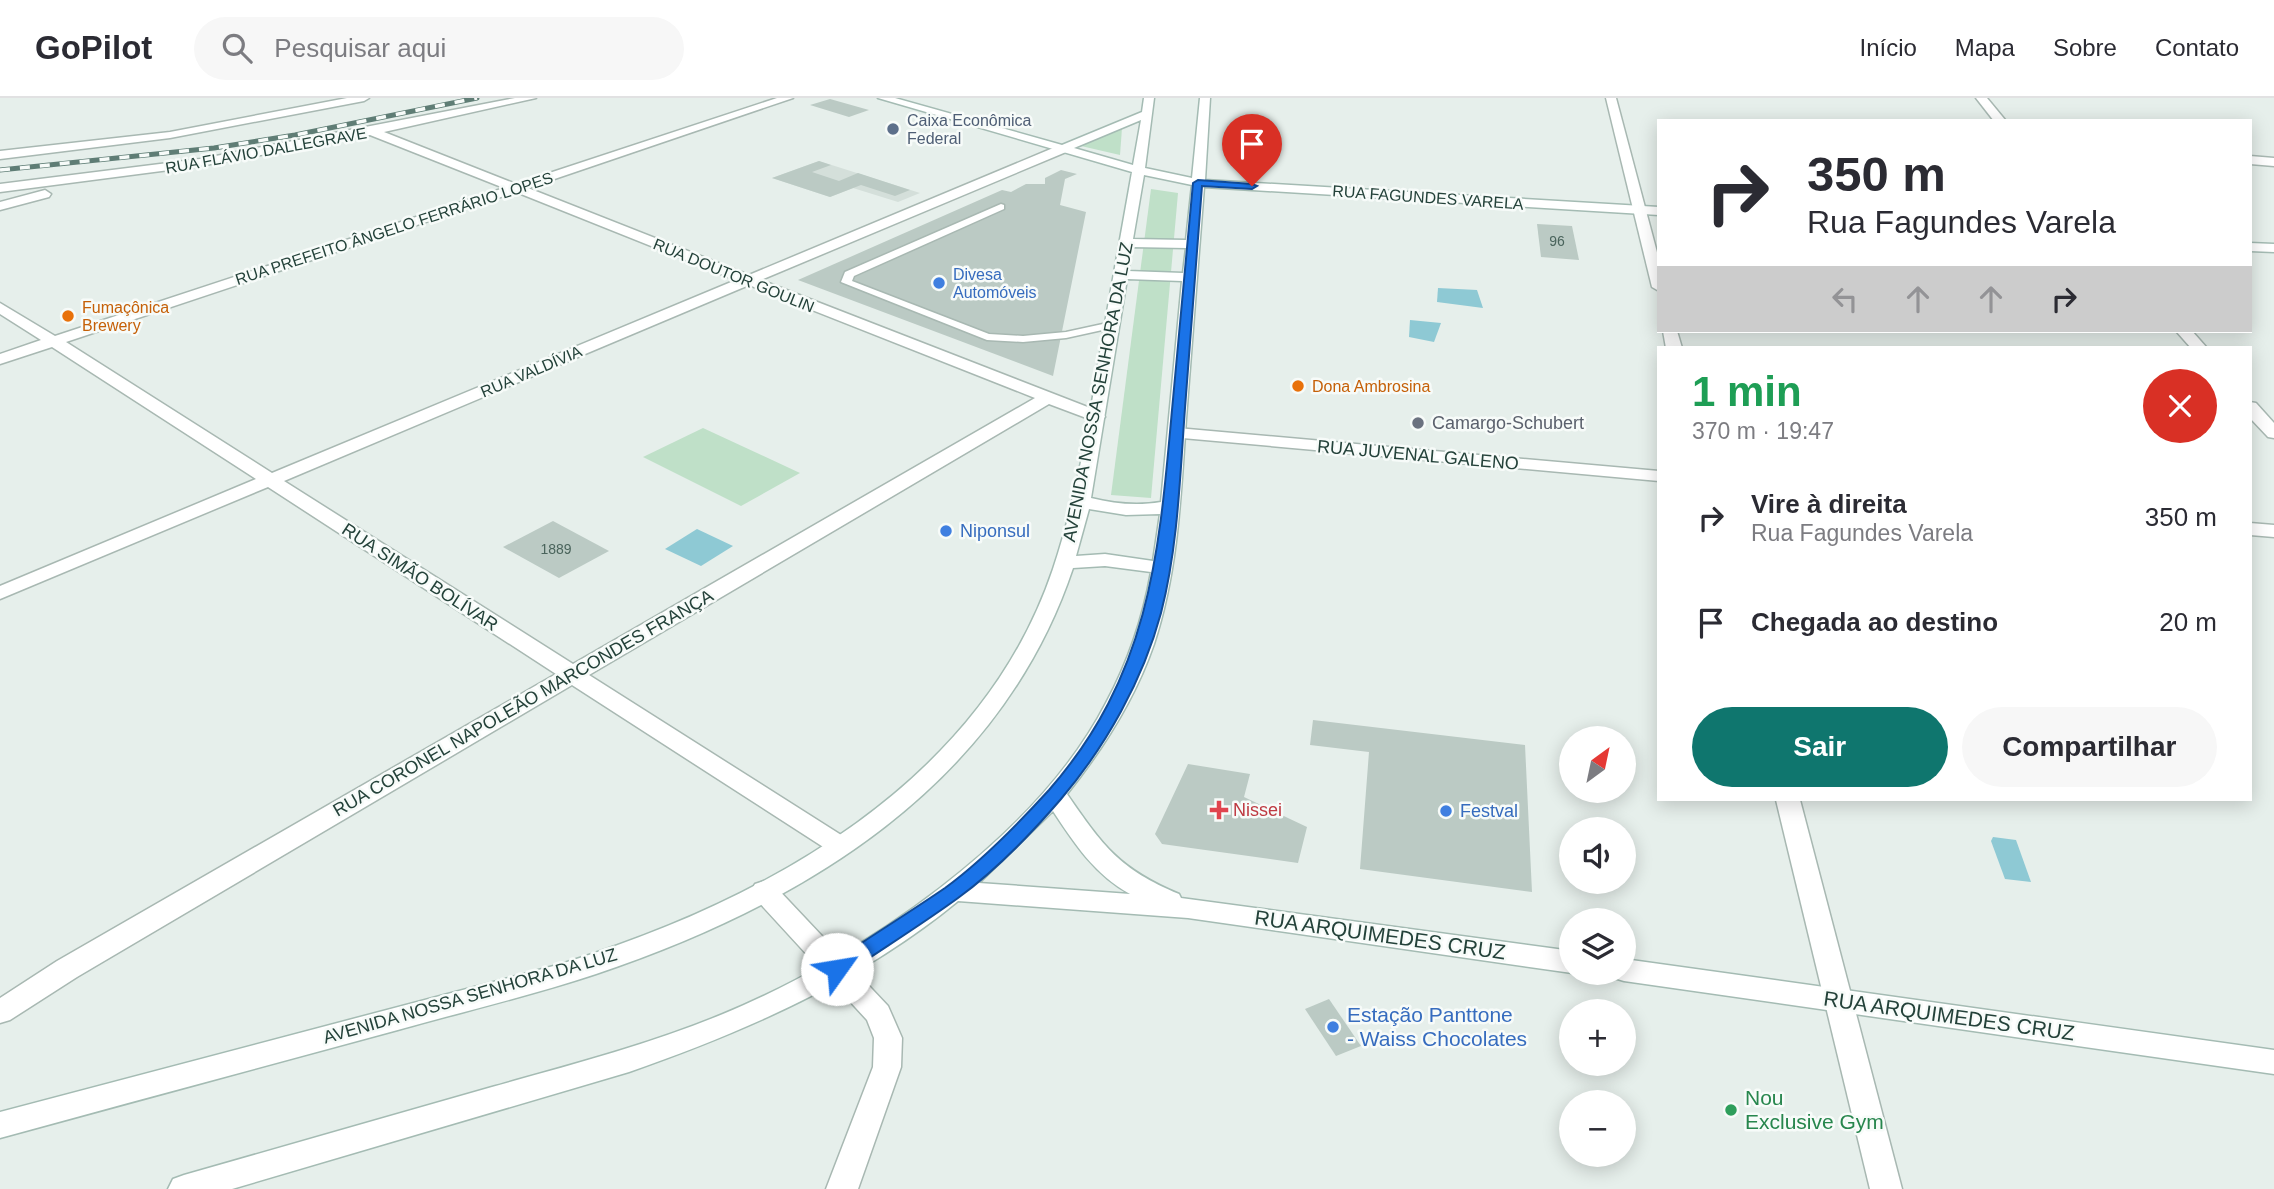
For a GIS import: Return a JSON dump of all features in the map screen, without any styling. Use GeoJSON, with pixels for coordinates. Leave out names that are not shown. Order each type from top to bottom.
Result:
{"type":"FeatureCollection","features":[{"type":"Feature","properties":{"kind":"street"},"geometry":{"type":"LineString","coordinates":[[286,98],[313,108]]}},
{"type":"Feature","properties":{"kind":"street"},"geometry":{"type":"LineString","coordinates":[[0,155],[126,141],[364,98]]}},
{"type":"Feature","properties":{"kind":"street","name":"RUA FLÁVIO DALLEGRAVE"},"geometry":{"type":"LineString","coordinates":[[0,188],[98,180],[371,131],[531,98]]}},
{"type":"Feature","properties":{"kind":"street","name":"RUA PREFEITO ÂNGELO FERRÁRIO LOPES"},"geometry":{"type":"LineString","coordinates":[[0,359],[788,98]]}},
{"type":"Feature","properties":{"kind":"street","name":"RUA FAGUNDES VARELA"},"geometry":{"type":"LineString","coordinates":[[883,98],[1137,170],[1198,183],[1657,211]]}},
{"type":"Feature","properties":{"kind":"street","name":"AVENIDA NOSSA SENHORA DA LUZ"},"geometry":{"type":"LineString","coordinates":[[0,1125],[590,965],[717,914],[764,891],[883,816],[932,776],[965,740],[1025,655],[1066,562],[1097,418],[1149,98]]}},
{"type":"Feature","properties":{"kind":"street"},"geometry":{"type":"LineString","coordinates":[[184,1189],[629,1060],[699,1036],[767,1006],[837,969],[954,891],[1055,795],[1089,750],[1127,684],[1153,612],[1170,506],[1205,98]]}},
{"type":"Feature","properties":{"kind":"street"},"geometry":{"type":"LineString","coordinates":[[1611,98],[1657,279]]}},
{"type":"Feature","properties":{"kind":"street"},"geometry":{"type":"LineString","coordinates":[[1981,98],[1998,119]]}},
{"type":"Feature","properties":{"kind":"street","name":"RUA VALDÍVIA"},"geometry":{"type":"LineString","coordinates":[[0,593],[1147,113]]}},
{"type":"Feature","properties":{"kind":"street","name":"RUA DOUTOR GOULIN"},"geometry":{"type":"LineString","coordinates":[[371,131],[1097,418]]}},
{"type":"Feature","properties":{"kind":"street"},"geometry":{"type":"LineString","coordinates":[[2252,160],[2274,162]]}},
{"type":"Feature","properties":{"kind":"street"},"geometry":{"type":"LineString","coordinates":[[0,206],[98,180]]}},
{"type":"Feature","properties":{"kind":"street"},"geometry":{"type":"LineString","coordinates":[[1125,243],[1193,244]]}},
{"type":"Feature","properties":{"kind":"street"},"geometry":{"type":"LineString","coordinates":[[2252,247],[2274,248]]}},
{"type":"Feature","properties":{"kind":"street"},"geometry":{"type":"LineString","coordinates":[[1120,275],[1190,277]]}},
{"type":"Feature","properties":{"kind":"street","name":"RUA SIMÃO BOLÍVAR"},"geometry":{"type":"LineString","coordinates":[[0,307],[839,846]]}},
{"type":"Feature","properties":{"kind":"street"},"geometry":{"type":"LineString","coordinates":[[2186,333],[2198,346]]}},
{"type":"Feature","properties":{"kind":"street","name":"RUA CORONEL NAPOLEÃO MARCONDES FRANÇA"},"geometry":{"type":"LineString","coordinates":[[0,1012],[67,969],[1047,398]]}},
{"type":"Feature","properties":{"kind":"street"},"geometry":{"type":"LineString","coordinates":[[2252,409],[2274,433]]}},
{"type":"Feature","properties":{"kind":"street","name":"RUA JUVENAL GALENO"},"geometry":{"type":"LineString","coordinates":[[1177,433],[1657,476]]}},
{"type":"Feature","properties":{"kind":"street"},"geometry":{"type":"LineString","coordinates":[[1081,501],[1129,512],[1170,506]]}},
{"type":"Feature","properties":{"kind":"street"},"geometry":{"type":"LineString","coordinates":[[2252,529],[2274,531]]}},
{"type":"Feature","properties":{"kind":"street"},"geometry":{"type":"LineString","coordinates":[[1066,562],[1105,560],[1161,568]]}},
{"type":"Feature","properties":{"kind":"street","name":"RUA ARQUIMEDES CRUZ"},"geometry":{"type":"LineString","coordinates":[[1055,795],[1115,873],[1140,889],[1188,908]]}},
{"type":"Feature","properties":{"kind":"street"},"geometry":{"type":"LineString","coordinates":[[1788,801],[1886,1189]]}},
{"type":"Feature","properties":{"kind":"street"},"geometry":{"type":"LineString","coordinates":[[764,891],[878,1014],[888,1038],[887,1067],[842,1189]]}},
{"type":"Feature","properties":{"kind":"street","name":"RUA ARQUIMEDES CRUZ"},"geometry":{"type":"LineString","coordinates":[[954,891],[1188,908],[1559,960]]}},
{"type":"Feature","properties":{"kind":"street","name":"RUA ARQUIMEDES CRUZ"},"geometry":{"type":"LineString","coordinates":[[1636,972],[2274,1062]]}},
{"type":"Feature","properties":{"kind":"lane"},"geometry":{"type":"LineString","coordinates":[[1001,207],[849,274],[846,282],[987,337],[1005,340],[1112,325]]}},
{"type":"Feature","properties":{"kind":"shaded area"},"geometry":{"type":"Polygon","coordinates":[[[819,161],[920,193],[898,202],[853,188],[830,197],[772,178],[819,161]]]}},
{"type":"Feature","properties":{"kind":"green space"},"geometry":{"type":"Polygon","coordinates":[[[1122,128],[1120,155],[1081,146],[1122,128]]]}},
{"type":"Feature","properties":{"kind":"green space"},"geometry":{"type":"Polygon","coordinates":[[[1151,189],[1178,193],[1151,498],[1111,495],[1151,189]]]}},
{"type":"Feature","properties":{"kind":"green space"},"geometry":{"type":"Polygon","coordinates":[[[703,428],[800,473],[741,506],[643,457],[703,428]]]}},
{"type":"Feature","properties":{"kind":"water"},"geometry":{"type":"Polygon","coordinates":[[[1438,288],[1477,290],[1483,308],[1437,302],[1438,288]]]}},
{"type":"Feature","properties":{"kind":"water"},"geometry":{"type":"Polygon","coordinates":[[[1410,320],[1441,323],[1434,342],[1409,337],[1410,320]]]}},
{"type":"Feature","properties":{"kind":"water"},"geometry":{"type":"Polygon","coordinates":[[[697,529],[733,546],[701,566],[665,549],[697,529]]]}},
{"type":"Feature","properties":{"kind":"water"},"geometry":{"type":"Polygon","coordinates":[[[1993,837],[2016,840],[2031,882],[2005,879],[1991,841],[1993,837]]]}},
{"type":"Feature","properties":{"kind":"building"},"geometry":{"type":"Polygon","coordinates":[[[830,99],[869,110],[849,117],[810,105],[830,99]]]}},
{"type":"Feature","properties":{"kind":"building"},"geometry":{"type":"Polygon","coordinates":[[[819,161],[831,165],[812,172],[839,181],[858,173],[910,190],[895,196],[861,185],[830,197],[772,178],[819,161]]]}},
{"type":"Feature","properties":{"kind":"building","name":"Divesa Automóveis"},"geometry":{"type":"Polygon","coordinates":[[[1061,170],[1077,174],[1065,179],[1060,205],[1086,212],[1053,376],[798,280],[1002,190],[1011,192],[1026,184],[1045,184],[1045,178],[1061,170]]]}},
{"type":"Feature","properties":{"kind":"building"},"geometry":{"type":"Polygon","coordinates":[[[1537,224],[1572,226],[1579,260],[1541,257],[1537,224]]]}},
{"type":"Feature","properties":{"kind":"building"},"geometry":{"type":"Polygon","coordinates":[[[553,521],[609,551],[559,578],[503,547],[553,521]]]}},
{"type":"Feature","properties":{"kind":"building","name":"Festval"},"geometry":{"type":"Polygon","coordinates":[[[1313,720],[1525,745],[1532,892],[1360,869],[1369,752],[1310,745],[1313,720]]]}},
{"type":"Feature","properties":{"kind":"building","name":"Nissei"},"geometry":{"type":"Polygon","coordinates":[[[1188,764],[1250,774],[1244,797],[1307,827],[1298,863],[1162,844],[1155,834],[1188,764]]]}},
{"type":"Feature","properties":{"kind":"building","name":"Estação Panttone - Waiss Chocolates"},"geometry":{"type":"Polygon","coordinates":[[[1329,999],[1361,1046],[1336,1056],[1305,1009],[1329,999]]]}},
{"type":"Feature","properties":{"kind":"railway"},"geometry":{"type":"LineString","coordinates":[[0,170],[214,148],[295,135],[477,98]]}},
{"type":"Feature","properties":{"kind":"place","name":"Caixa Econômica Federal"},"geometry":{"type":"Point","coordinates":[893,129]}},
{"type":"Feature","properties":{"kind":"place","name":"Divesa Automóveis"},"geometry":{"type":"Point","coordinates":[939,283]}},
{"type":"Feature","properties":{"kind":"place","name":"Fumaçônica Brewery"},"geometry":{"type":"Point","coordinates":[68,316]}},
{"type":"Feature","properties":{"kind":"place","name":"Dona Ambrosina"},"geometry":{"type":"Point","coordinates":[1298,386]}},
{"type":"Feature","properties":{"kind":"place","name":"Camargo-Schubert"},"geometry":{"type":"Point","coordinates":[1418,423]}},
{"type":"Feature","properties":{"kind":"place","name":"Niponsul"},"geometry":{"type":"Point","coordinates":[946,531]}},
{"type":"Feature","properties":{"kind":"place","name":"Nissei"},"geometry":{"type":"Point","coordinates":[1219,810]}},
{"type":"Feature","properties":{"kind":"place","name":"Festval"},"geometry":{"type":"Point","coordinates":[1446,811]}},
{"type":"Feature","properties":{"kind":"place","name":"Estação Panttone - Waiss Chocolates"},"geometry":{"type":"Point","coordinates":[1333,1027]}},
{"type":"Feature","properties":{"kind":"place","name":"Nou Exclusive Gym"},"geometry":{"type":"Point","coordinates":[1731,1110]}},
{"type":"Feature","properties":{"kind":"route"},"geometry":{"type":"LineString","coordinates":[[837,969],[954,891],[1009,841],[1055,795],[1107,723],[1142,647],[1153,612],[1161,568],[1170,506],[1198,183],[1252,186]]}}]}
